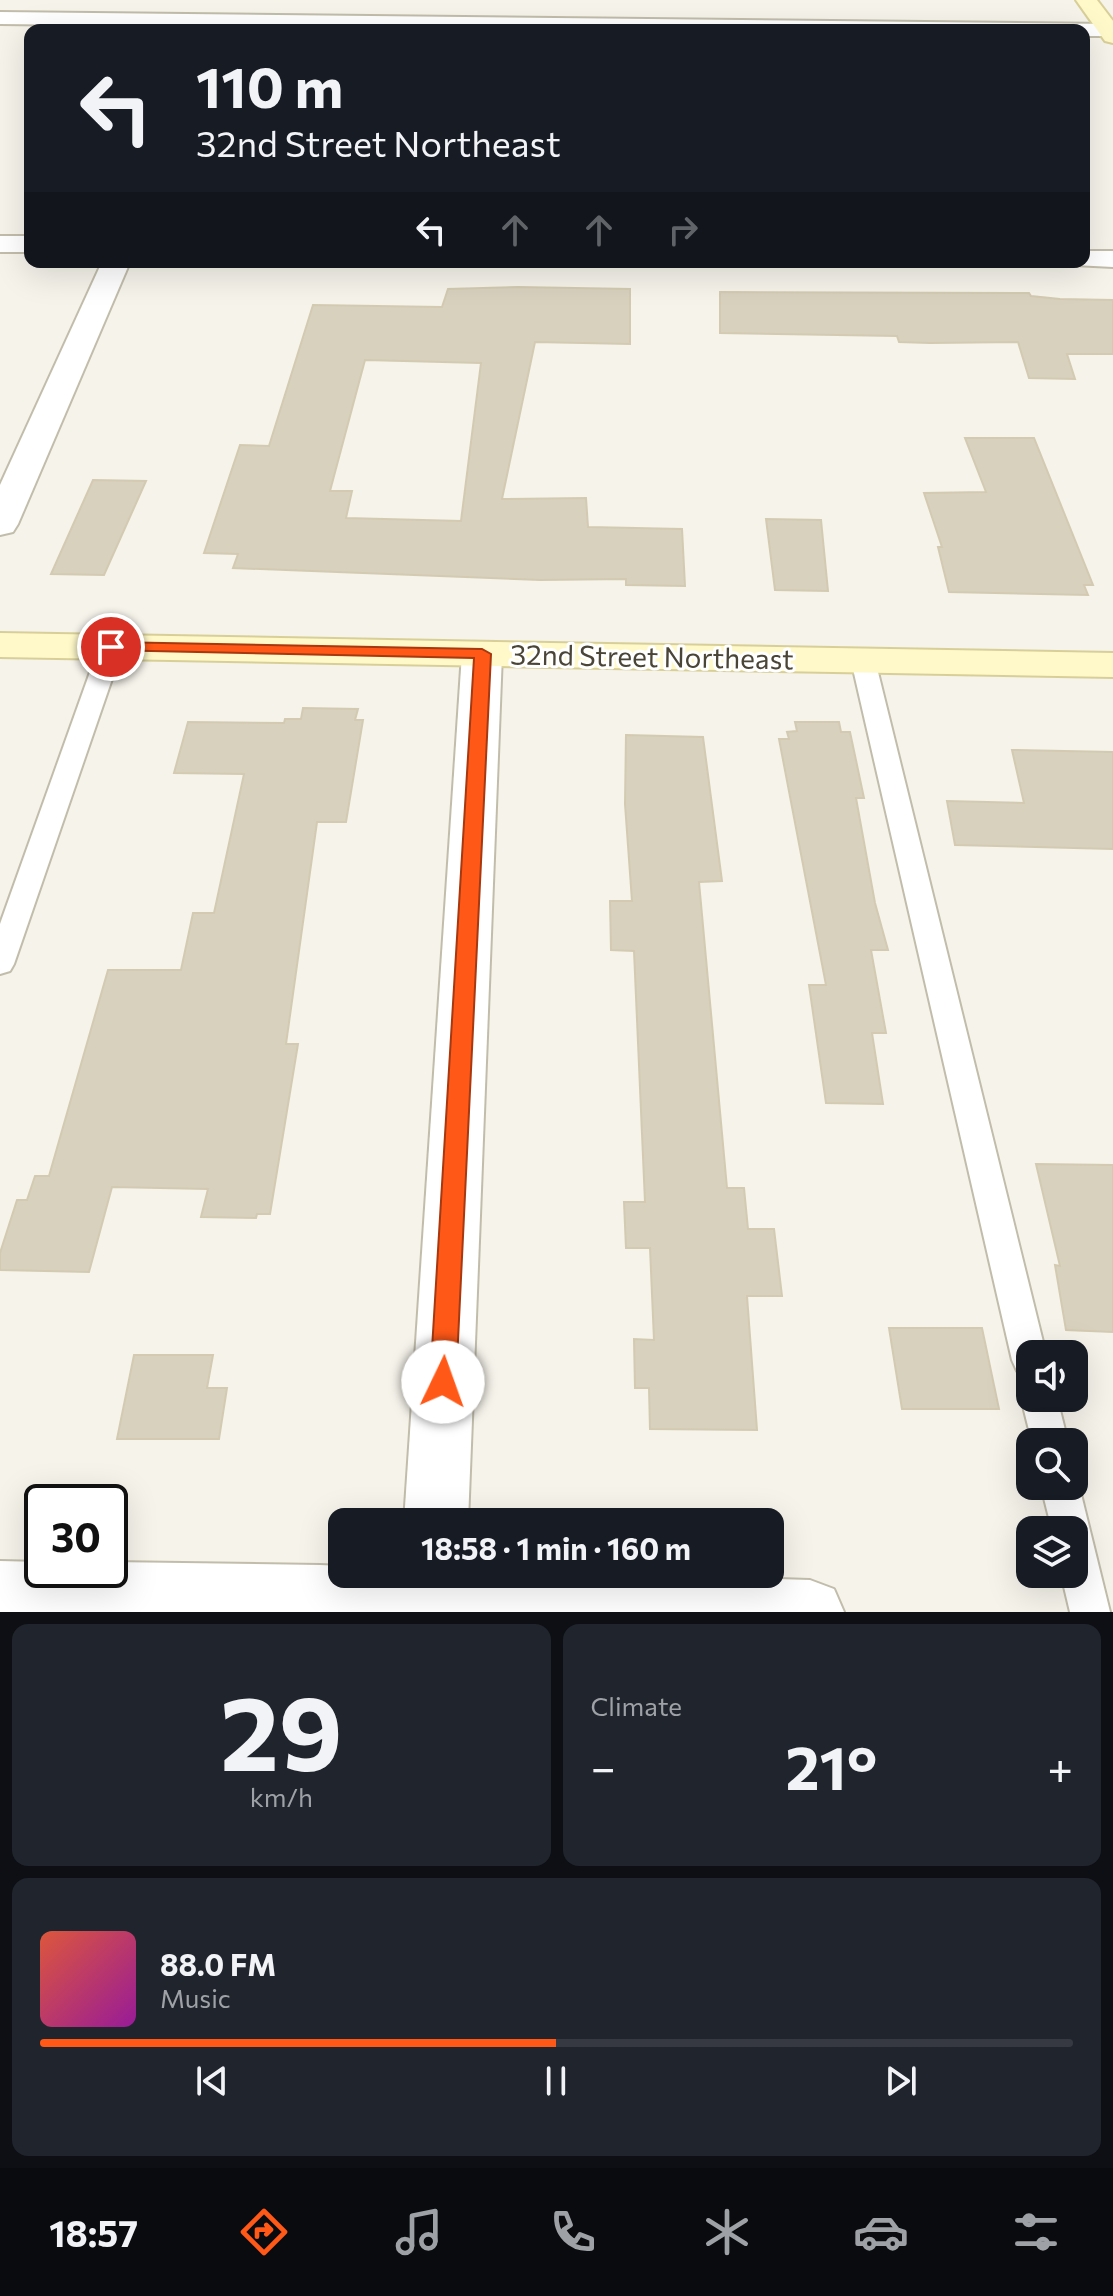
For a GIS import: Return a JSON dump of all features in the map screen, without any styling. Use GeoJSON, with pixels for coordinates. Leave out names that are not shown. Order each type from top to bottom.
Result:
{"type":"FeatureCollection","features":[{"type":"Feature","properties":{"kind":"main road"},"geometry":{"type":"LineString","coordinates":[[1086,0],[1111,32]]}},
{"type":"Feature","properties":{"kind":"main road","name":"32nd Street Northeast"},"geometry":{"type":"LineString","coordinates":[[0,645],[1113,665]]}},
{"type":"Feature","properties":{"kind":"street"},"geometry":{"type":"LineString","coordinates":[[220,24],[231,0]]}},
{"type":"Feature","properties":{"kind":"street"},"geometry":{"type":"LineString","coordinates":[[0,18],[189,24]]}},
{"type":"Feature","properties":{"kind":"street"},"geometry":{"type":"LineString","coordinates":[[1090,32],[1111,32]]}},
{"type":"Feature","properties":{"kind":"street"},"geometry":{"type":"LineString","coordinates":[[0,244],[24,244]]}},
{"type":"Feature","properties":{"kind":"street"},"geometry":{"type":"LineString","coordinates":[[1090,259],[1113,259]]}},
{"type":"Feature","properties":{"kind":"street"},"geometry":{"type":"LineString","coordinates":[[0,524],[113,268]]}},
{"type":"Feature","properties":{"kind":"street"},"geometry":{"type":"LineString","coordinates":[[437,1508],[482,654]]}},
{"type":"Feature","properties":{"kind":"street"},"geometry":{"type":"LineString","coordinates":[[0,1593],[433,1596],[810,1612]]}},
{"type":"Feature","properties":{"kind":"lane"},"geometry":{"type":"LineString","coordinates":[[0,964],[111,647]]}},
{"type":"Feature","properties":{"kind":"lane"},"geometry":{"type":"LineString","coordinates":[[863,660],[1025,1340]]}},
{"type":"Feature","properties":{"kind":"lane"},"geometry":{"type":"LineString","coordinates":[[1084,1588],[1090,1612]]}},
{"type":"Feature","properties":{"kind":"building"},"geometry":{"type":"Polygon","coordinates":[[[448,289],[630,289],[630,344],[535,342],[502,499],[586,498],[588,527],[682,529],[685,586],[626,585],[626,579],[540,580],[233,568],[238,554],[204,553],[240,445],[269,446],[313,305],[442,307],[448,289]],[[365,360],[330,491],[352,491],[346,518],[461,521],[481,363],[365,360]]]}},
{"type":"Feature","properties":{"kind":"building"},"geometry":{"type":"Polygon","coordinates":[[[720,292],[1029,293],[1031,296],[1060,299],[1113,300],[1113,354],[1067,354],[1075,379],[1029,378],[1018,342],[930,343],[899,342],[897,336],[720,333],[720,292]]]}},
{"type":"Feature","properties":{"kind":"building"},"geometry":{"type":"Polygon","coordinates":[[[965,438],[1034,438],[1093,585],[1084,585],[1088,595],[949,592],[938,547],[942,547],[924,493],[986,492],[965,438]]]}},
{"type":"Feature","properties":{"kind":"building"},"geometry":{"type":"Polygon","coordinates":[[[93,480],[146,481],[104,575],[51,574],[93,480]]]}},
{"type":"Feature","properties":{"kind":"building"},"geometry":{"type":"Polygon","coordinates":[[[766,519],[821,520],[828,591],[775,590],[766,519]]]}},
{"type":"Feature","properties":{"kind":"building"},"geometry":{"type":"Polygon","coordinates":[[[303,708],[358,709],[355,720],[363,720],[346,822],[317,822],[286,1044],[298,1044],[270,1214],[257,1214],[256,1218],[201,1217],[208,1189],[112,1187],[89,1272],[0,1270],[0,1253],[17,1200],[27,1200],[35,1176],[49,1176],[108,970],[181,970],[193,913],[214,913],[244,774],[174,773],[188,722],[284,723],[285,719],[301,719],[303,708]]]}},
{"type":"Feature","properties":{"kind":"building"},"geometry":{"type":"Polygon","coordinates":[[[795,722],[839,722],[841,732],[850,732],[864,798],[856,798],[875,903],[888,950],[871,950],[886,1033],[872,1033],[883,1104],[826,1103],[809,985],[826,985],[779,739],[789,739],[787,732],[797,731],[795,722]]]}},
{"type":"Feature","properties":{"kind":"building"},"geometry":{"type":"Polygon","coordinates":[[[626,735],[703,737],[722,881],[699,882],[727,1188],[744,1188],[748,1229],[774,1229],[782,1296],[747,1296],[757,1430],[650,1429],[649,1388],[635,1388],[634,1339],[654,1340],[650,1248],[626,1248],[624,1202],[645,1202],[634,951],[611,950],[610,901],[632,901],[625,804],[626,735]]]}},
{"type":"Feature","properties":{"kind":"building"},"geometry":{"type":"Polygon","coordinates":[[[1012,750],[1113,752],[1113,849],[955,845],[947,801],[1024,803],[1012,750]]]}},
{"type":"Feature","properties":{"kind":"building"},"geometry":{"type":"Polygon","coordinates":[[[1036,1164],[1113,1165],[1113,1332],[1066,1330],[1055,1265],[1060,1266],[1036,1164]]]}},
{"type":"Feature","properties":{"kind":"building"},"geometry":{"type":"Polygon","coordinates":[[[889,1328],[982,1328],[999,1409],[902,1409],[889,1328]]]}},
{"type":"Feature","properties":{"kind":"building"},"geometry":{"type":"Polygon","coordinates":[[[134,1355],[213,1355],[207,1388],[227,1388],[219,1439],[117,1439],[134,1355]]]}},
{"type":"Feature","properties":{"kind":"route"},"geometry":{"type":"LineString","coordinates":[[111,647],[482,654],[443,1382]]}}]}
